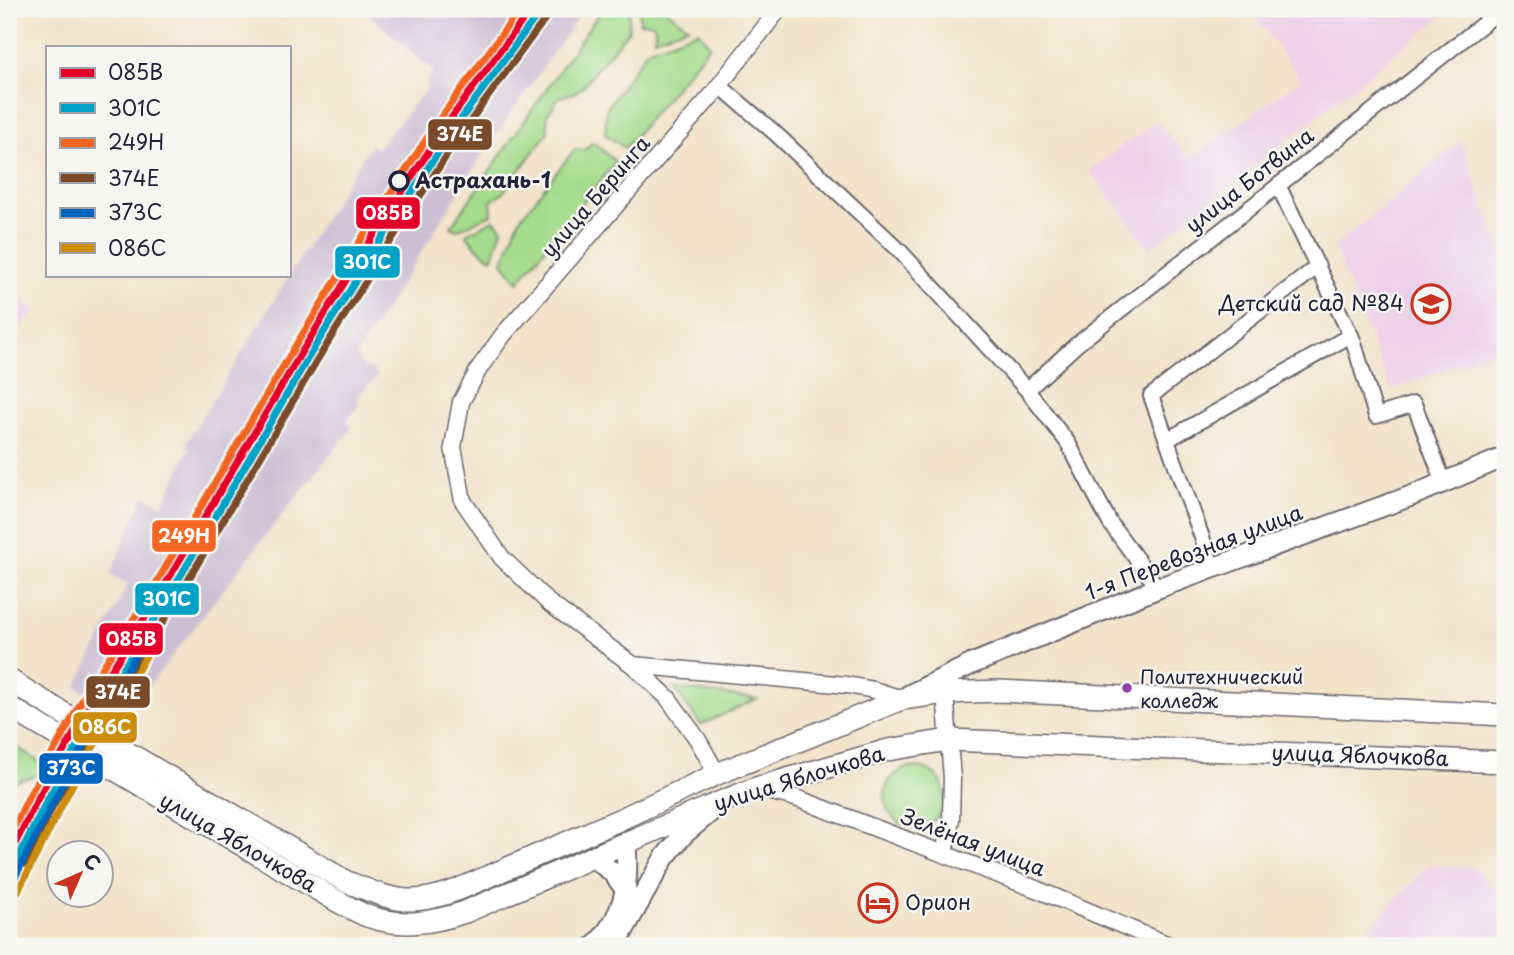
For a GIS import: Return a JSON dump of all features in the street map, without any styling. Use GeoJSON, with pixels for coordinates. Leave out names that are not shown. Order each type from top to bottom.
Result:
{"type":"FeatureCollection","features":[{"type":"Feature","properties":{"kind":"main road","name":"1-я Перевозная улица"},"geometry":{"type":"LineString","coordinates":[[902,699],[972,664],[1158,588],[1411,496],[1505,457]]}},
{"type":"Feature","properties":{"kind":"main road","name":"улица Яблочкова"},"geometry":{"type":"LineString","coordinates":[[9,680],[347,882],[404,901],[433,899],[457,890],[717,774],[902,699],[945,693],[998,691],[1505,715]]}},
{"type":"Feature","properties":{"kind":"main road","name":"улица Яблочкова"},"geometry":{"type":"LineString","coordinates":[[9,707],[337,901],[368,916],[403,924],[436,921],[465,912],[756,788],[888,750],[948,740],[1505,762]]}},
{"type":"Feature","properties":{"kind":"main road"},"geometry":{"type":"LineString","coordinates":[[617,946],[664,858],[684,834],[723,801]]}},
{"type":"Feature","properties":{"kind":"main road"},"geometry":{"type":"LineString","coordinates":[[595,946],[617,918],[624,900],[626,843]]}},
{"type":"Feature","properties":{"kind":"main road"},"geometry":{"type":"LineString","coordinates":[[593,857],[612,872],[626,890]]}},
{"type":"Feature","properties":{"kind":"street","name":"улица Беринга"},"geometry":{"type":"LineString","coordinates":[[717,774],[698,740],[668,698],[633,665],[549,603],[502,558],[463,501],[453,447],[461,402],[480,367],[503,335],[720,86],[718,87],[779,9]]}},
{"type":"Feature","properties":{"kind":"street","name":"улица Ботвина"},"geometry":{"type":"LineString","coordinates":[[1027,390],[1076,345],[1502,9]]}},
{"type":"Feature","properties":{"kind":"street"},"geometry":{"type":"LineString","coordinates":[[720,86],[775,133],[899,250],[1027,390],[1068,443],[1110,523],[1158,588]]}},
{"type":"Feature","properties":{"kind":"street"},"geometry":{"type":"LineString","coordinates":[[1278,185],[1351,335],[1376,416],[1414,404],[1444,483]]}},
{"type":"Feature","properties":{"kind":"street"},"geometry":{"type":"LineString","coordinates":[[1213,568],[1151,396],[1318,266]]}},
{"type":"Feature","properties":{"kind":"street"},"geometry":{"type":"LineString","coordinates":[[1167,440],[1351,335]]}},
{"type":"Feature","properties":{"kind":"street"},"geometry":{"type":"LineString","coordinates":[[633,665],[848,685],[902,699]]}},
{"type":"Feature","properties":{"kind":"street"},"geometry":{"type":"LineString","coordinates":[[944,854],[951,820],[952,778],[945,693]]}},
{"type":"Feature","properties":{"kind":"street","name":"Зелёная улица"},"geometry":{"type":"LineString","coordinates":[[756,788],[796,798],[1036,889],[1171,946]]}},
{"type":"Feature","properties":{"kind":"shaded area"},"geometry":{"type":"Polygon","coordinates":[[[363,9],[584,9],[484,152],[356,356],[364,367],[374,370],[378,376],[359,394],[358,408],[346,421],[352,428],[146,690],[126,699],[117,711],[76,687],[128,584],[110,574],[144,496],[163,505],[189,449],[186,443],[363,156],[372,145],[377,149],[428,87],[427,83],[433,71],[363,9]]]}},
{"type":"Feature","properties":{"kind":"shaded area"},"geometry":{"type":"Polygon","coordinates":[[[1250,9],[1452,9],[1150,249],[1089,170],[1157,121],[1189,159],[1301,80],[1250,9]]]}},
{"type":"Feature","properties":{"kind":"shaded area","name":"Детский сад №84"},"geometry":{"type":"Polygon","coordinates":[[[1461,141],[1505,262],[1505,346],[1391,390],[1334,247],[1461,141]]]}},
{"type":"Feature","properties":{"kind":"shaded area"},"geometry":{"type":"Polygon","coordinates":[[[9,287],[35,312],[9,338],[9,287]]]}},
{"type":"Feature","properties":{"kind":"shaded area"},"geometry":{"type":"Polygon","coordinates":[[[1428,865],[1474,868],[1505,901],[1505,946],[1352,946],[1428,865]]]}},
{"type":"Feature","properties":{"kind":"green space"},"geometry":{"type":"Polygon","coordinates":[[[602,9],[629,9],[629,30],[583,86],[574,93],[559,97],[547,115],[548,132],[502,194],[491,201],[492,214],[457,230],[451,227],[602,9]]]}},
{"type":"Feature","properties":{"kind":"green space"},"geometry":{"type":"Polygon","coordinates":[[[639,9],[665,9],[688,27],[654,38],[656,29],[653,24],[640,23],[639,9]]]}},
{"type":"Feature","properties":{"kind":"green space"},"geometry":{"type":"Polygon","coordinates":[[[698,31],[710,45],[625,148],[605,134],[607,108],[647,50],[698,31]]]}},
{"type":"Feature","properties":{"kind":"green space"},"geometry":{"type":"Polygon","coordinates":[[[593,142],[616,162],[518,282],[503,262],[519,220],[575,149],[584,150],[593,142]]]}},
{"type":"Feature","properties":{"kind":"green space"},"geometry":{"type":"Polygon","coordinates":[[[494,220],[502,229],[493,258],[481,251],[466,234],[494,220]]]}},
{"type":"Feature","properties":{"kind":"green space"},"geometry":{"type":"Polygon","coordinates":[[[674,688],[757,699],[701,725],[674,688]]]}},
{"type":"Feature","properties":{"kind":"green space"},"geometry":{"type":"Polygon","coordinates":[[[9,742],[53,771],[9,783],[9,742]]]}},
{"type":"Feature","properties":{"kind":"green space"},"geometry":{"type":"Polygon","coordinates":[[[909,767],[921,767],[940,780],[945,797],[943,809],[932,822],[921,827],[909,827],[890,814],[885,803],[885,791],[898,772],[909,767]]]}},
{"type":"Feature","properties":{"kind":"railway"},"geometry":{"type":"LineString","coordinates":[[138,651],[387,245],[492,86],[548,9]]}},
{"type":"Feature","properties":{"kind":"transit line","name":"249Н"},"geometry":{"type":"LineString","coordinates":[[9,837],[85,695],[151,592],[294,348],[439,120],[520,9]]}},
{"type":"Feature","properties":{"kind":"transit line","name":"085В"},"geometry":{"type":"LineString","coordinates":[[9,856],[93,699],[158,597],[301,353],[446,125],[531,9]]}},
{"type":"Feature","properties":{"kind":"transit line","name":"301С"},"geometry":{"type":"LineString","coordinates":[[17,860],[101,703],[166,601],[308,358],[453,130],[538,14]]}},
{"type":"Feature","properties":{"kind":"transit line","name":"374Е"},"geometry":{"type":"LineString","coordinates":[[25,864],[53,806],[108,708],[173,606],[316,362],[460,135],[545,19]]}},
{"type":"Feature","properties":{"kind":"transit line","name":"373C"},"geometry":{"type":"LineString","coordinates":[[9,889],[71,768],[138,651]]}},
{"type":"Feature","properties":{"kind":"transit line","name":"086С"},"geometry":{"type":"LineString","coordinates":[[17,893],[79,772],[146,656]]}},
{"type":"Feature","properties":{"kind":"place","name":"Астрахань-1"},"geometry":{"type":"Point","coordinates":[399,181]}},
{"type":"Feature","properties":{"kind":"place","name":"Детский сад №84"},"geometry":{"type":"Point","coordinates":[1431,304]}},
{"type":"Feature","properties":{"kind":"place","name":"Политехнический колледж"},"geometry":{"type":"Point","coordinates":[1127,688]}},
{"type":"Feature","properties":{"kind":"place","name":"Орион"},"geometry":{"type":"Point","coordinates":[878,903]}}]}
